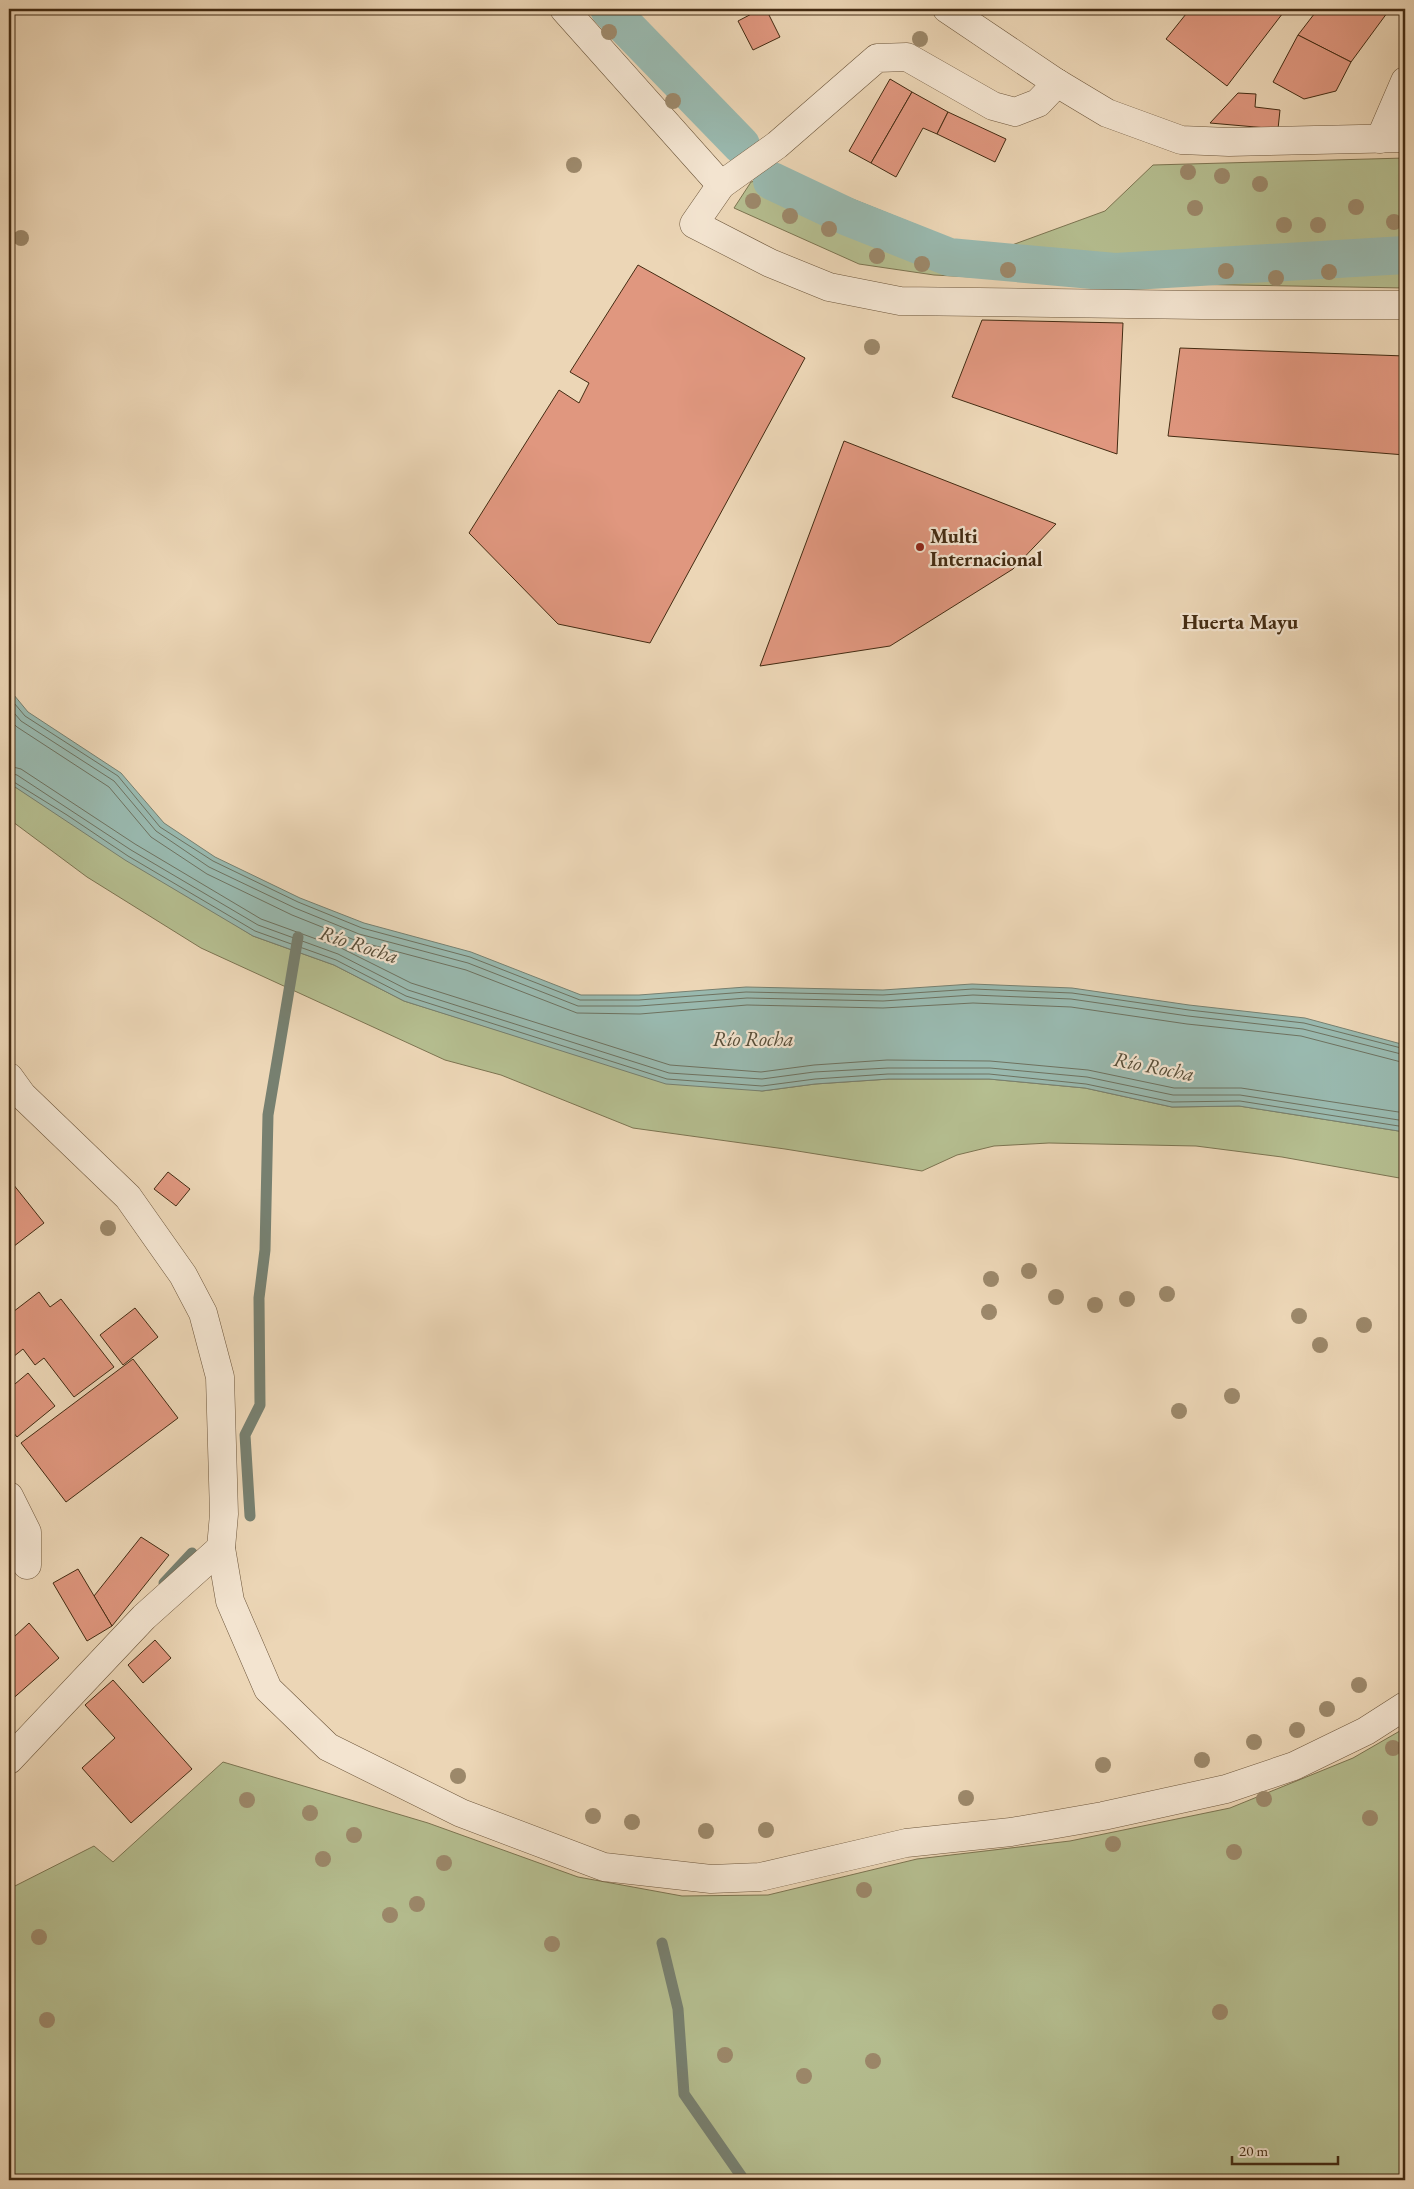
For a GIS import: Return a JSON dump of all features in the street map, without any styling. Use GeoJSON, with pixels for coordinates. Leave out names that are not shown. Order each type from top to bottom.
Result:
{"type":"FeatureCollection","features":[{"type":"Feature","properties":{"kind":"street"},"geometry":{"type":"LineString","coordinates":[[564,9],[721,185]]}},
{"type":"Feature","properties":{"kind":"street"},"geometry":{"type":"LineString","coordinates":[[947,9],[1057,83],[1107,113],[1181,140],[1229,142],[1393,139],[1405,81]]}},
{"type":"Feature","properties":{"kind":"street"},"geometry":{"type":"LineString","coordinates":[[1057,83],[1038,103],[1015,112],[993,106],[907,57],[878,58],[777,145],[721,185],[694,224],[770,263],[829,287],[900,301],[1201,306],[1405,305]]}},
{"type":"Feature","properties":{"kind":"street"},"geometry":{"type":"LineString","coordinates":[[9,1077],[22,1095],[128,1197],[183,1275],[203,1313],[220,1377],[224,1514],[221,1548],[230,1601],[268,1688],[328,1747],[461,1813],[604,1866],[711,1878],[760,1877],[906,1843],[1011,1832],[1103,1816],[1226,1789],[1294,1766],[1366,1731],[1405,1706]]}},
{"type":"Feature","properties":{"kind":"street"},"geometry":{"type":"LineString","coordinates":[[9,1496],[28,1532],[27,1565]]}},
{"type":"Feature","properties":{"kind":"street"},"geometry":{"type":"LineString","coordinates":[[9,1760],[144,1617],[221,1548]]}},
{"type":"Feature","properties":{"kind":"green space"},"geometry":{"type":"Polygon","coordinates":[[[1405,158],[1405,288],[1068,282],[934,275],[859,264],[734,208],[751,182],[788,173],[964,244],[1012,245],[1105,211],[1153,165],[1405,158]]]}},
{"type":"Feature","properties":{"kind":"green space"},"geometry":{"type":"Polygon","coordinates":[[[9,783],[253,936],[334,965],[404,1001],[581,1056],[762,1091],[815,1084],[889,1079],[989,1079],[1085,1088],[1172,1107],[1239,1106],[1405,1132],[1405,1179],[1282,1157],[1196,1146],[1049,1143],[994,1146],[957,1155],[922,1171],[785,1149],[633,1128],[501,1075],[445,1060],[201,948],[87,877],[9,819],[9,783]]]}},
{"type":"Feature","properties":{"kind":"green space"},"geometry":{"type":"Polygon","coordinates":[[[1405,1728],[1405,2180],[9,2180],[9,1889],[94,1846],[113,1862],[223,1762],[428,1823],[578,1877],[682,1896],[768,1895],[917,1859],[1070,1841],[1230,1808],[1353,1758],[1405,1728]]]}},
{"type":"Feature","properties":{"kind":"water","name":"Río Rocha"},"geometry":{"type":"Polygon","coordinates":[[[9,689],[28,712],[121,773],[164,823],[215,857],[300,898],[364,923],[471,952],[581,995],[639,995],[746,987],[883,990],[972,984],[1072,988],[1189,1005],[1305,1018],[1405,1045],[1405,1132],[1239,1106],[1172,1107],[1085,1088],[989,1079],[889,1079],[815,1084],[762,1091],[666,1084],[404,1001],[334,965],[253,936],[125,860],[9,783],[9,689]]]}},
{"type":"Feature","properties":{"kind":"building"},"geometry":{"type":"Polygon","coordinates":[[[761,9],[766,9],[780,37],[753,50],[738,21],[761,9]]]}},
{"type":"Feature","properties":{"kind":"building"},"geometry":{"type":"Polygon","coordinates":[[[1190,9],[1286,9],[1227,86],[1166,39],[1190,9]]]}},
{"type":"Feature","properties":{"kind":"building"},"geometry":{"type":"Polygon","coordinates":[[[1318,9],[1390,9],[1351,62],[1298,35],[1318,9]]]}},
{"type":"Feature","properties":{"kind":"building"},"geometry":{"type":"Polygon","coordinates":[[[1298,35],[1351,62],[1336,91],[1304,99],[1273,82],[1298,35]]]}},
{"type":"Feature","properties":{"kind":"building"},"geometry":{"type":"Polygon","coordinates":[[[890,79],[912,92],[871,163],[849,151],[890,79]]]}},
{"type":"Feature","properties":{"kind":"building"},"geometry":{"type":"Polygon","coordinates":[[[912,92],[948,112],[937,134],[923,128],[896,177],[871,163],[912,92]]]}},
{"type":"Feature","properties":{"kind":"building"},"geometry":{"type":"Polygon","coordinates":[[[1238,93],[1256,94],[1255,107],[1280,110],[1278,129],[1210,123],[1238,93]]]}},
{"type":"Feature","properties":{"kind":"building"},"geometry":{"type":"Polygon","coordinates":[[[948,112],[1006,139],[995,162],[937,134],[948,112]]]}},
{"type":"Feature","properties":{"kind":"building"},"geometry":{"type":"Polygon","coordinates":[[[638,265],[805,358],[650,643],[558,624],[469,533],[559,390],[579,403],[589,383],[570,372],[638,265]]]}},
{"type":"Feature","properties":{"kind":"building"},"geometry":{"type":"Polygon","coordinates":[[[982,320],[1123,323],[1117,454],[952,397],[982,320]]]}},
{"type":"Feature","properties":{"kind":"building"},"geometry":{"type":"Polygon","coordinates":[[[1180,348],[1405,356],[1405,455],[1168,436],[1180,348]]]}},
{"type":"Feature","properties":{"kind":"building","name":"Multi Internacional"},"geometry":{"type":"Polygon","coordinates":[[[844,441],[1056,524],[1013,569],[890,646],[760,666],[844,441]]]}},
{"type":"Feature","properties":{"kind":"building"},"geometry":{"type":"Polygon","coordinates":[[[168,1172],[190,1189],[176,1206],[154,1189],[168,1172]]]}},
{"type":"Feature","properties":{"kind":"building"},"geometry":{"type":"Polygon","coordinates":[[[9,1179],[44,1223],[9,1250],[9,1179]]]}},
{"type":"Feature","properties":{"kind":"building"},"geometry":{"type":"Polygon","coordinates":[[[39,1292],[50,1307],[61,1299],[114,1367],[74,1397],[44,1358],[35,1365],[23,1349],[13,1357],[9,1352],[9,1315],[39,1292]]]}},
{"type":"Feature","properties":{"kind":"building"},"geometry":{"type":"Polygon","coordinates":[[[135,1308],[158,1337],[123,1365],[100,1335],[135,1308]]]}},
{"type":"Feature","properties":{"kind":"building"},"geometry":{"type":"Polygon","coordinates":[[[133,1359],[178,1418],[66,1502],[21,1443],[133,1359]]]}},
{"type":"Feature","properties":{"kind":"building"},"geometry":{"type":"Polygon","coordinates":[[[28,1373],[55,1406],[17,1437],[9,1427],[9,1389],[28,1373]]]}},
{"type":"Feature","properties":{"kind":"building"},"geometry":{"type":"Polygon","coordinates":[[[141,1537],[169,1555],[112,1626],[94,1596],[141,1537]]]}},
{"type":"Feature","properties":{"kind":"building"},"geometry":{"type":"Polygon","coordinates":[[[78,1569],[112,1626],[87,1641],[53,1583],[78,1569]]]}},
{"type":"Feature","properties":{"kind":"building"},"geometry":{"type":"Polygon","coordinates":[[[29,1623],[59,1658],[9,1702],[9,1632],[14,1637],[29,1623]]]}},
{"type":"Feature","properties":{"kind":"building"},"geometry":{"type":"Polygon","coordinates":[[[155,1640],[171,1658],[143,1683],[128,1665],[155,1640]]]}},
{"type":"Feature","properties":{"kind":"building"},"geometry":{"type":"Polygon","coordinates":[[[113,1680],[192,1769],[131,1823],[82,1768],[115,1738],[85,1705],[113,1680]]]}},
{"type":"Feature","properties":{"kind":"waterway"},"geometry":{"type":"LineString","coordinates":[[609,9],[741,145]]}},
{"type":"Feature","properties":{"kind":"waterway"},"geometry":{"type":"LineString","coordinates":[[772,181],[848,217],[949,257],[1115,272],[1405,255]]}},
{"type":"Feature","properties":{"kind":"waterway"},"geometry":{"type":"LineString","coordinates":[[250,1516],[245,1435],[260,1405],[259,1298],[265,1250],[268,1115],[298,937]]}},
{"type":"Feature","properties":{"kind":"waterway"},"geometry":{"type":"LineString","coordinates":[[164,1583],[192,1553]]}},
{"type":"Feature","properties":{"kind":"waterway"},"geometry":{"type":"LineString","coordinates":[[662,1943],[678,2009],[684,2094],[744,2180]]}},
{"type":"Feature","properties":{"kind":"place","name":"Multi Internacional"},"geometry":{"type":"Point","coordinates":[920,547]}},
{"type":"Feature","properties":{"kind":"district","name":"Huerta Mayu"},"geometry":{"type":"Point","coordinates":[1240,621]}}]}
